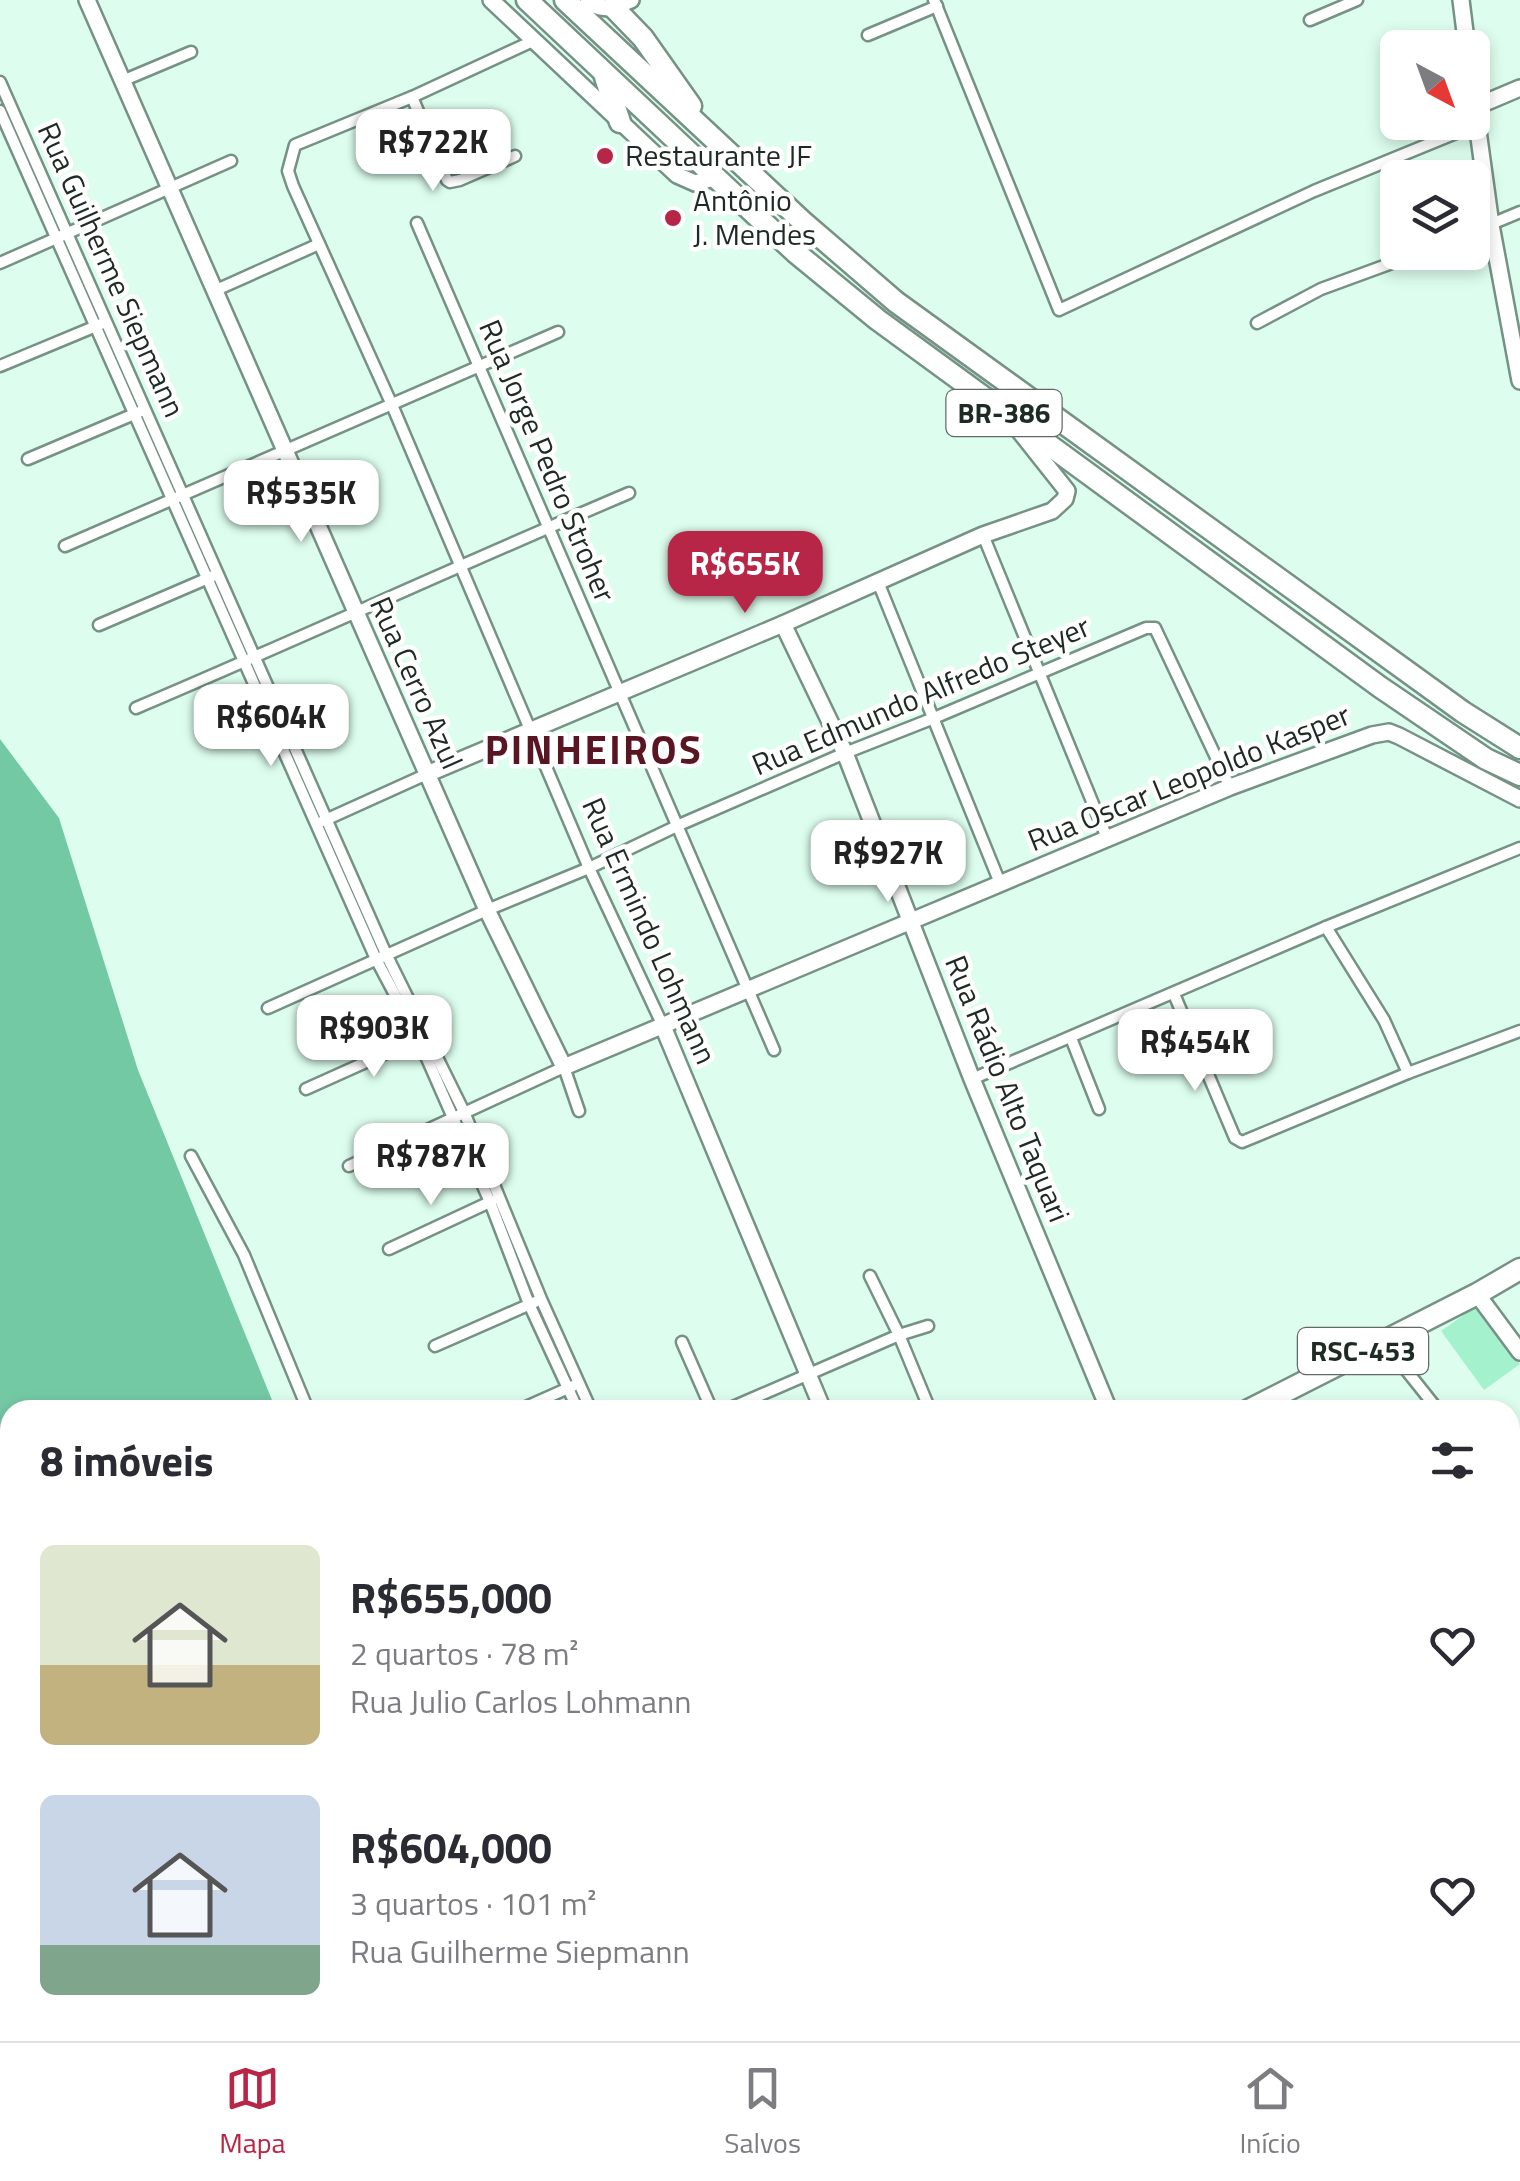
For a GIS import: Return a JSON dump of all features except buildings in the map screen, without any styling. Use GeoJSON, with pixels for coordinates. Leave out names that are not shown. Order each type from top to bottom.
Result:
{"type":"FeatureCollection","features":[{"type":"Feature","properties":{"kind":"highway","name":"BR-386"},"geometry":{"type":"LineString","coordinates":[[527,0],[830,282],[1008,417],[1380,687],[1486,759],[1520,775]]}},
{"type":"Feature","properties":{"kind":"highway","name":"BR-386"},"geometry":{"type":"LineString","coordinates":[[565,0],[802,221],[896,302],[1463,712],[1520,748]]}},
{"type":"Feature","properties":{"kind":"highway"},"geometry":{"type":"LineString","coordinates":[[621,2],[635,28],[715,140]]}},
{"type":"Feature","properties":{"kind":"highway"},"geometry":{"type":"LineString","coordinates":[[603,71],[620,122]]}},
{"type":"Feature","properties":{"kind":"highway"},"geometry":{"type":"LineString","coordinates":[[1486,759],[1520,791]]}},
{"type":"Feature","properties":{"kind":"highway","name":"RSC-453"},"geometry":{"type":"LineString","coordinates":[[1268,1400],[1520,1269]]}},
{"type":"Feature","properties":{"kind":"street","name":"Rua Cerro Azul"},"geometry":{"type":"LineString","coordinates":[[87,0],[487,910],[564,1067],[579,1111]]}},
{"type":"Feature","properties":{"kind":"street"},"geometry":{"type":"LineString","coordinates":[[492,0],[653,154],[686,180],[704,182],[714,178]]}},
{"type":"Feature","properties":{"kind":"street"},"geometry":{"type":"LineString","coordinates":[[588,0],[598,8],[621,2]]}},
{"type":"Feature","properties":{"kind":"street"},"geometry":{"type":"LineString","coordinates":[[1310,20],[1357,0]]}},
{"type":"Feature","properties":{"kind":"street"},"geometry":{"type":"LineString","coordinates":[[1461,0],[1465,30]]}},
{"type":"Feature","properties":{"kind":"street"},"geometry":{"type":"LineString","coordinates":[[868,35],[936,3],[1058,310],[1422,140]]}},
{"type":"Feature","properties":{"kind":"street"},"geometry":{"type":"LineString","coordinates":[[515,156],[450,182],[412,97],[535,40]]}},
{"type":"Feature","properties":{"kind":"street"},"geometry":{"type":"LineString","coordinates":[[122,81],[191,52]]}},
{"type":"Feature","properties":{"kind":"street","name":"Rua Guilherme Siepmann"},"geometry":{"type":"LineString","coordinates":[[0,82],[61,234],[381,957],[422,1037],[495,1200],[521,1246],[535,1302]]}},
{"type":"Feature","properties":{"kind":"street"},"geometry":{"type":"LineString","coordinates":[[1490,106],[1520,88]]}},
{"type":"Feature","properties":{"kind":"street","name":"Rua Ermindo Lohmann"},"geometry":{"type":"LineString","coordinates":[[412,97],[295,145],[288,171],[589,868],[662,1024],[819,1400]]}},
{"type":"Feature","properties":{"kind":"street","name":"Rua Guilherme Siepmann"},"geometry":{"type":"LineString","coordinates":[[0,111],[61,234]]}},
{"type":"Feature","properties":{"kind":"street"},"geometry":{"type":"LineString","coordinates":[[1479,140],[1520,381]]}},
{"type":"Feature","properties":{"kind":"street"},"geometry":{"type":"LineString","coordinates":[[0,263],[231,161]]}},
{"type":"Feature","properties":{"kind":"street"},"geometry":{"type":"LineString","coordinates":[[1491,224],[1520,212]]}},
{"type":"Feature","properties":{"kind":"street","name":"Rua Jorge Pedro Stroher"},"geometry":{"type":"LineString","coordinates":[[417,223],[774,1050]]}},
{"type":"Feature","properties":{"kind":"street"},"geometry":{"type":"LineString","coordinates":[[214,291],[319,244]]}},
{"type":"Feature","properties":{"kind":"street"},"geometry":{"type":"LineString","coordinates":[[1258,323],[1321,289],[1380,267]]}},
{"type":"Feature","properties":{"kind":"street"},"geometry":{"type":"LineString","coordinates":[[0,366],[101,324]]}},
{"type":"Feature","properties":{"kind":"street"},"geometry":{"type":"LineString","coordinates":[[65,546],[558,332]]}},
{"type":"Feature","properties":{"kind":"street"},"geometry":{"type":"LineString","coordinates":[[28,459],[140,412]]}},
{"type":"Feature","properties":{"kind":"street"},"geometry":{"type":"LineString","coordinates":[[322,821],[983,534],[1052,511],[1066,499],[1067,491],[1008,417]]}},
{"type":"Feature","properties":{"kind":"street"},"geometry":{"type":"LineString","coordinates":[[136,708],[629,494]]}},
{"type":"Feature","properties":{"kind":"street"},"geometry":{"type":"LineString","coordinates":[[983,534],[1107,838]]}},
{"type":"Feature","properties":{"kind":"street"},"geometry":{"type":"LineString","coordinates":[[99,624],[213,576]]}},
{"type":"Feature","properties":{"kind":"street"},"geometry":{"type":"LineString","coordinates":[[878,582],[1000,883]]}},
{"type":"Feature","properties":{"kind":"street","name":"Rua Rádio Alto Taquari"},"geometry":{"type":"LineString","coordinates":[[782,624],[845,753],[972,1079],[1105,1400]]}},
{"type":"Feature","properties":{"kind":"street","name":"Rua Edmundo Alfredo Steyer"},"geometry":{"type":"LineString","coordinates":[[268,1008],[845,753],[1146,628],[1155,628],[1230,787]]}},
{"type":"Feature","properties":{"kind":"street","name":"Rua Oscar Leopoldo Kasper"},"geometry":{"type":"LineString","coordinates":[[350,1166],[662,1024],[1230,787],[1372,735],[1389,732],[1520,799]]}},
{"type":"Feature","properties":{"kind":"street"},"geometry":{"type":"LineString","coordinates":[[972,1079],[1520,848]]}},
{"type":"Feature","properties":{"kind":"street"},"geometry":{"type":"LineString","coordinates":[[1326,927],[1384,1020],[1408,1073]]}},
{"type":"Feature","properties":{"kind":"street"},"geometry":{"type":"LineString","coordinates":[[1174,994],[1235,1138],[1242,1142],[1408,1073],[1520,1032]]}},
{"type":"Feature","properties":{"kind":"street"},"geometry":{"type":"LineString","coordinates":[[306,1089],[422,1037]]}},
{"type":"Feature","properties":{"kind":"street"},"geometry":{"type":"LineString","coordinates":[[1071,1038],[1099,1109]]}},
{"type":"Feature","properties":{"kind":"street"},"geometry":{"type":"LineString","coordinates":[[191,1156],[244,1255],[304,1400]]}},
{"type":"Feature","properties":{"kind":"street"},"geometry":{"type":"LineString","coordinates":[[388,1249],[495,1200]]}},
{"type":"Feature","properties":{"kind":"street","name":"Rua Guilherme Siepmann"},"geometry":{"type":"LineString","coordinates":[[495,1200],[508,1252],[584,1400]]}},
{"type":"Feature","properties":{"kind":"street"},"geometry":{"type":"LineString","coordinates":[[508,1252],[521,1246]]}},
{"type":"Feature","properties":{"kind":"street"},"geometry":{"type":"LineString","coordinates":[[870,1276],[926,1400]]}},
{"type":"Feature","properties":{"kind":"street"},"geometry":{"type":"LineString","coordinates":[[1477,1294],[1520,1352]]}},
{"type":"Feature","properties":{"kind":"street"},"geometry":{"type":"LineString","coordinates":[[435,1346],[535,1302]]}},
{"type":"Feature","properties":{"kind":"street"},"geometry":{"type":"LineString","coordinates":[[748,1400],[928,1326]]}},
{"type":"Feature","properties":{"kind":"street"},"geometry":{"type":"LineString","coordinates":[[1383,1341],[1430,1400]]}},
{"type":"Feature","properties":{"kind":"street"},"geometry":{"type":"LineString","coordinates":[[682,1342],[709,1400]]}},
{"type":"Feature","properties":{"kind":"street"},"geometry":{"type":"LineString","coordinates":[[542,1400],[574,1386]]}},
{"type":"Feature","properties":{"kind":"street","name":"Rua Guilherme Siepmann"},"geometry":{"type":"LineString","coordinates":[[574,1386],[576,1400]]}},
{"type":"Feature","properties":{"kind":"green space"},"geometry":{"type":"Polygon","coordinates":[[[0,739],[59,818],[138,1070],[272,1400],[0,1400],[0,739]]]}},
{"type":"Feature","properties":{"kind":"green space"},"geometry":{"type":"Polygon","coordinates":[[[1478,1305],[1520,1364],[1484,1390],[1441,1331],[1478,1305]]]}},
{"type":"Feature","properties":{"kind":"place","name":"Restaurante JF"},"geometry":{"type":"Point","coordinates":[605,156]}},
{"type":"Feature","properties":{"kind":"place","name":"Antônio J. Mendes"},"geometry":{"type":"Point","coordinates":[673,218]}},
{"type":"Feature","properties":{"kind":"district","name":"PINHEIROS"},"geometry":{"type":"Point","coordinates":[594,750]}}]}
